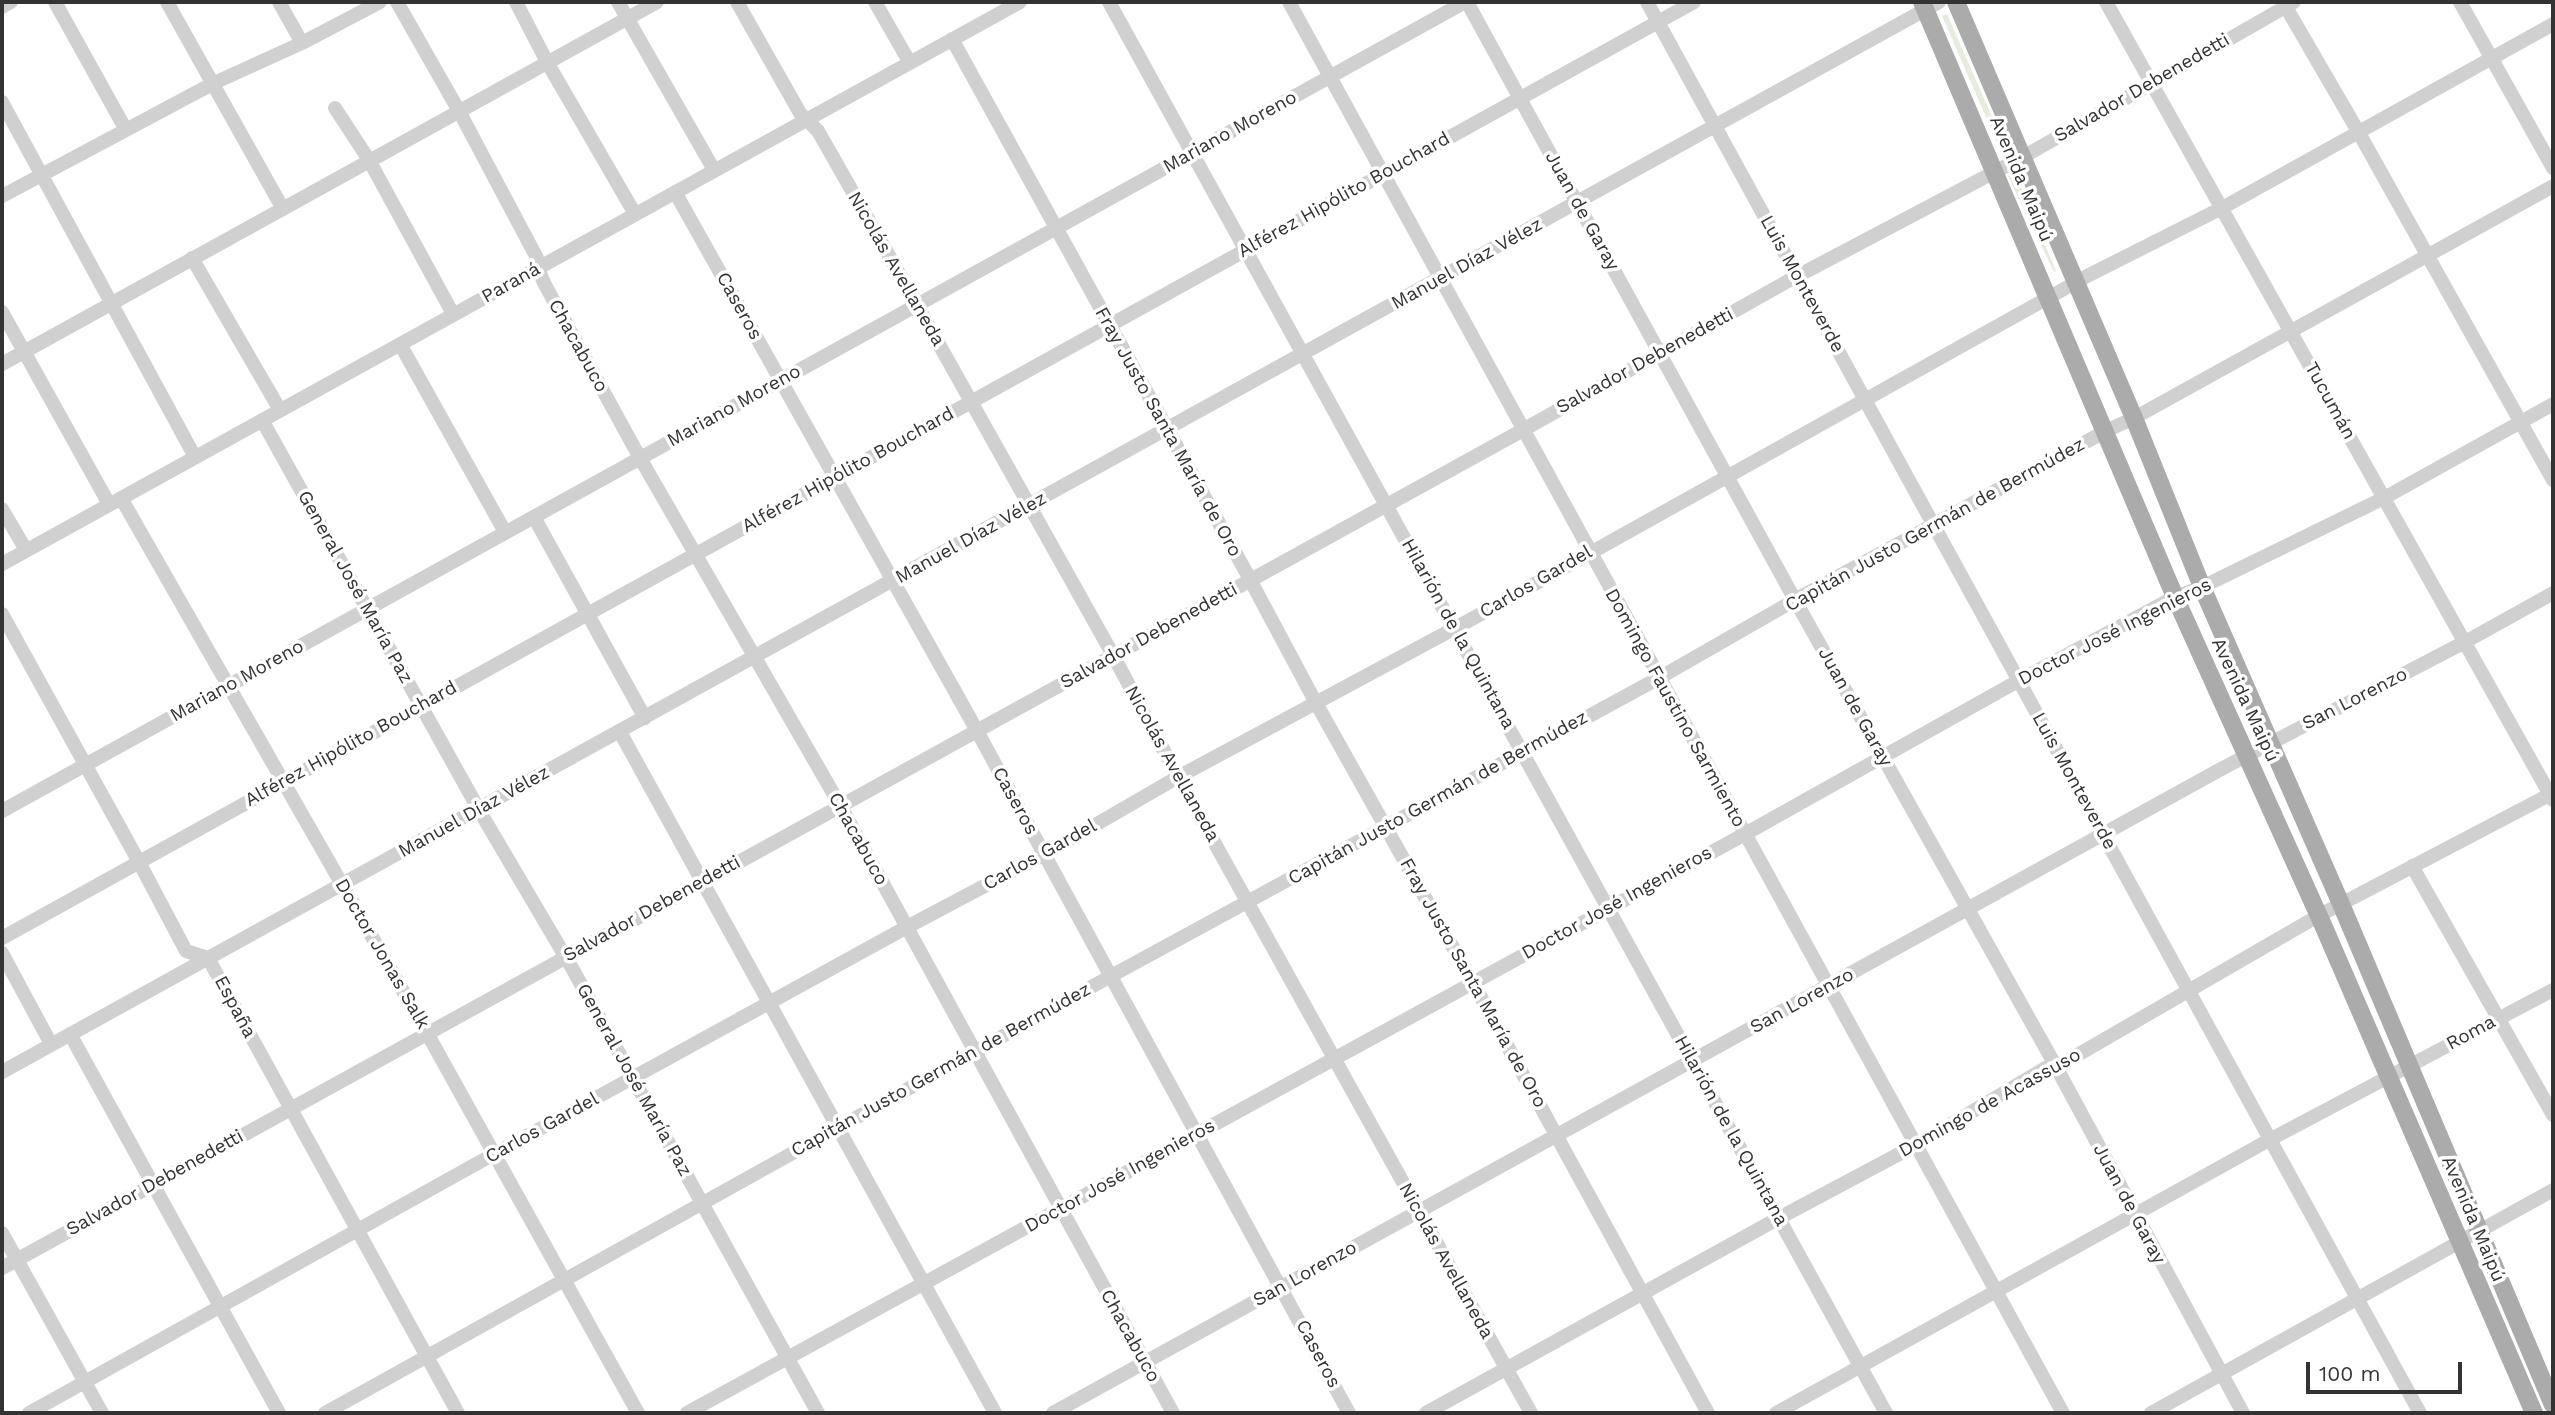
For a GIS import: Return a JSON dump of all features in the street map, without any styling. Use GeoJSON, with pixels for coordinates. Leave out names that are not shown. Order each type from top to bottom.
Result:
{"type":"FeatureCollection","features":[{"type":"Feature","properties":{"kind":"main road","name":"Avenida Maipú"},"geometry":{"type":"LineString","coordinates":[[1956,2],[2134,418],[2202,587],[2341,904],[2552,1401]]}},
{"type":"Feature","properties":{"kind":"main road","name":"Avenida Maipú"},"geometry":{"type":"LineString","coordinates":[[1929,4],[1994,171],[2175,597],[2248,755],[2389,1076],[2530,1412]]}},
{"type":"Feature","properties":{"kind":"street"},"geometry":{"type":"LineString","coordinates":[[2,7],[11,2]]}},
{"type":"Feature","properties":{"kind":"street"},"geometry":{"type":"LineString","coordinates":[[55,2],[126,131]]}},
{"type":"Feature","properties":{"kind":"street"},"geometry":{"type":"LineString","coordinates":[[167,2],[283,209]]}},
{"type":"Feature","properties":{"kind":"street"},"geometry":{"type":"LineString","coordinates":[[279,2],[302,43]]}},
{"type":"Feature","properties":{"kind":"street"},"geometry":{"type":"LineString","coordinates":[[2,196],[214,83],[302,43],[380,2]]}},
{"type":"Feature","properties":{"kind":"street","name":"Chacabuco"},"geometry":{"type":"LineString","coordinates":[[397,2],[459,111],[537,258],[538,268],[640,458],[840,805],[1173,1413]]}},
{"type":"Feature","properties":{"kind":"street"},"geometry":{"type":"LineString","coordinates":[[516,2],[547,62],[635,214]]}},
{"type":"Feature","properties":{"kind":"street"},"geometry":{"type":"LineString","coordinates":[[618,2],[714,170]]}},
{"type":"Feature","properties":{"kind":"street"},"geometry":{"type":"LineString","coordinates":[[2,364],[657,2]]}},
{"type":"Feature","properties":{"kind":"street","name":"Nicolás Avellaneda"},"geometry":{"type":"LineString","coordinates":[[737,2],[800,113],[818,131],[917,305],[1531,1413]]}},
{"type":"Feature","properties":{"kind":"street"},"geometry":{"type":"LineString","coordinates":[[875,2],[910,63]]}},
{"type":"Feature","properties":{"kind":"street","name":"Paraná"},"geometry":{"type":"LineString","coordinates":[[2,564],[1020,2]]}},
{"type":"Feature","properties":{"kind":"street","name":"Hilarión de la Quintana"},"geometry":{"type":"LineString","coordinates":[[1109,2],[1886,1413]]}},
{"type":"Feature","properties":{"kind":"street","name":"Domingo Faustino Sarmiento"},"geometry":{"type":"LineString","coordinates":[[1289,2],[2063,1413]]}},
{"type":"Feature","properties":{"kind":"street","name":"Mariano Moreno"},"geometry":{"type":"LineString","coordinates":[[2,811],[1466,2]]}},
{"type":"Feature","properties":{"kind":"street","name":"Juan de Garay"},"geometry":{"type":"LineString","coordinates":[[1466,2],[2054,1063],[2243,1413]]}},
{"type":"Feature","properties":{"kind":"street","name":"Luis Monteverde"},"geometry":{"type":"LineString","coordinates":[[1647,2],[2420,1413]]}},
{"type":"Feature","properties":{"kind":"street","name":"Alférez Hipólito Bouchard"},"geometry":{"type":"LineString","coordinates":[[2,938],[1694,2]]}},
{"type":"Feature","properties":{"kind":"street","name":"Tucumán"},"geometry":{"type":"LineString","coordinates":[[2106,2],[2552,796]]}},
{"type":"Feature","properties":{"kind":"street"},"geometry":{"type":"LineString","coordinates":[[2460,2],[2553,168]]}},
{"type":"Feature","properties":{"kind":"street"},"geometry":{"type":"LineString","coordinates":[[2288,3],[2553,480]]}},
{"type":"Feature","properties":{"kind":"street","name":"Salvador Debenedetti"},"geometry":{"type":"LineString","coordinates":[[2,1268],[1796,277],[2023,157],[2288,3]]}},
{"type":"Feature","properties":{"kind":"street","name":"Manuel Díaz Vélez"},"geometry":{"type":"LineString","coordinates":[[2,1072],[1440,279],[1929,4]]}},
{"type":"Feature","properties":{"kind":"street","name":"Carlos Gardel"},"geometry":{"type":"LineString","coordinates":[[29,1413],[494,1154],[1045,854],[1178,777],[1454,629],[2049,297],[2222,208],[2493,59],[2553,23]]}},
{"type":"Feature","properties":{"kind":"street","name":"Fray Justo Santa María de Oro"},"geometry":{"type":"LineString","coordinates":[[952,40],[1708,1413]]}},
{"type":"Feature","properties":{"kind":"street"},"geometry":{"type":"LineString","coordinates":[[2,102],[195,457]]}},
{"type":"Feature","properties":{"kind":"street"},"geometry":{"type":"LineString","coordinates":[[335,108],[369,160],[453,314]]}},
{"type":"Feature","properties":{"kind":"street","name":"Capitán Justo Germán de Bermúdez"},"geometry":{"type":"LineString","coordinates":[[325,1413],[1111,976],[1659,678],[1933,524],[2134,418],[2553,186]]}},
{"type":"Feature","properties":{"kind":"street","name":"Caseros"},"geometry":{"type":"LineString","coordinates":[[675,192],[1045,854],[1349,1413]]}},
{"type":"Feature","properties":{"kind":"street"},"geometry":{"type":"LineString","coordinates":[[192,258],[280,410]]}},
{"type":"Feature","properties":{"kind":"street","name":"Doctor Jonas Salk"},"geometry":{"type":"LineString","coordinates":[[2,312],[229,685],[427,1033],[638,1413]]}},
{"type":"Feature","properties":{"kind":"street"},"geometry":{"type":"LineString","coordinates":[[400,344],[505,532]]}},
{"type":"Feature","properties":{"kind":"street","name":"Doctor José Ingenieros"},"geometry":{"type":"LineString","coordinates":[[687,1413],[1745,834],[2018,681],[2175,597],[2202,587],[2384,498],[2553,404]]}},
{"type":"Feature","properties":{"kind":"street","name":"General José María Paz"},"geometry":{"type":"LineString","coordinates":[[262,420],[479,810],[566,957],[818,1413]]}},
{"type":"Feature","properties":{"kind":"street"},"geometry":{"type":"LineString","coordinates":[[2,509],[26,550]]}},
{"type":"Feature","properties":{"kind":"street"},"geometry":{"type":"LineString","coordinates":[[534,517],[645,718]]}},
{"type":"Feature","properties":{"kind":"street","name":"San Lorenzo"},"geometry":{"type":"LineString","coordinates":[[1053,1413],[2248,755],[2553,593]]}},
{"type":"Feature","properties":{"kind":"street","name":"España"},"geometry":{"type":"LineString","coordinates":[[2,614],[186,951],[208,958],[458,1413]]}},
{"type":"Feature","properties":{"kind":"street"},"geometry":{"type":"LineString","coordinates":[[620,732],[995,1413]]}},
{"type":"Feature","properties":{"kind":"street","name":"Domingo de Acassuso"},"geometry":{"type":"LineString","coordinates":[[1426,1413],[1916,1145],[2054,1063],[2062,1064],[2318,916],[2552,796]]}},
{"type":"Feature","properties":{"kind":"street"},"geometry":{"type":"LineString","coordinates":[[2412,866],[2553,1115]]}},
{"type":"Feature","properties":{"kind":"street"},"geometry":{"type":"LineString","coordinates":[[2,953],[51,1044]]}},
{"type":"Feature","properties":{"kind":"street","name":"Roma"},"geometry":{"type":"LineString","coordinates":[[1776,1413],[2271,1139],[2553,990]]}},
{"type":"Feature","properties":{"kind":"street"},"geometry":{"type":"LineString","coordinates":[[70,1034],[279,1413]]}},
{"type":"Feature","properties":{"kind":"street"},"geometry":{"type":"LineString","coordinates":[[2151,1413],[2553,1190]]}},
{"type":"Feature","properties":{"kind":"street"},"geometry":{"type":"LineString","coordinates":[[2,1233],[102,1413]]}},
{"type":"Feature","properties":{"kind":"street"},"geometry":{"type":"LineString","coordinates":[[2530,1412],[2552,1401]]}},
{"type":"Feature","properties":{"kind":"shaded area"},"geometry":{"type":"Polygon","coordinates":[[[1947,14],[2004,144],[1999,147],[1942,16],[1947,14]]]}},
{"type":"Feature","properties":{"kind":"shaded area"},"geometry":{"type":"Polygon","coordinates":[[[2015,172],[2056,271],[2054,272],[2008,176],[2015,172]]]}}]}
